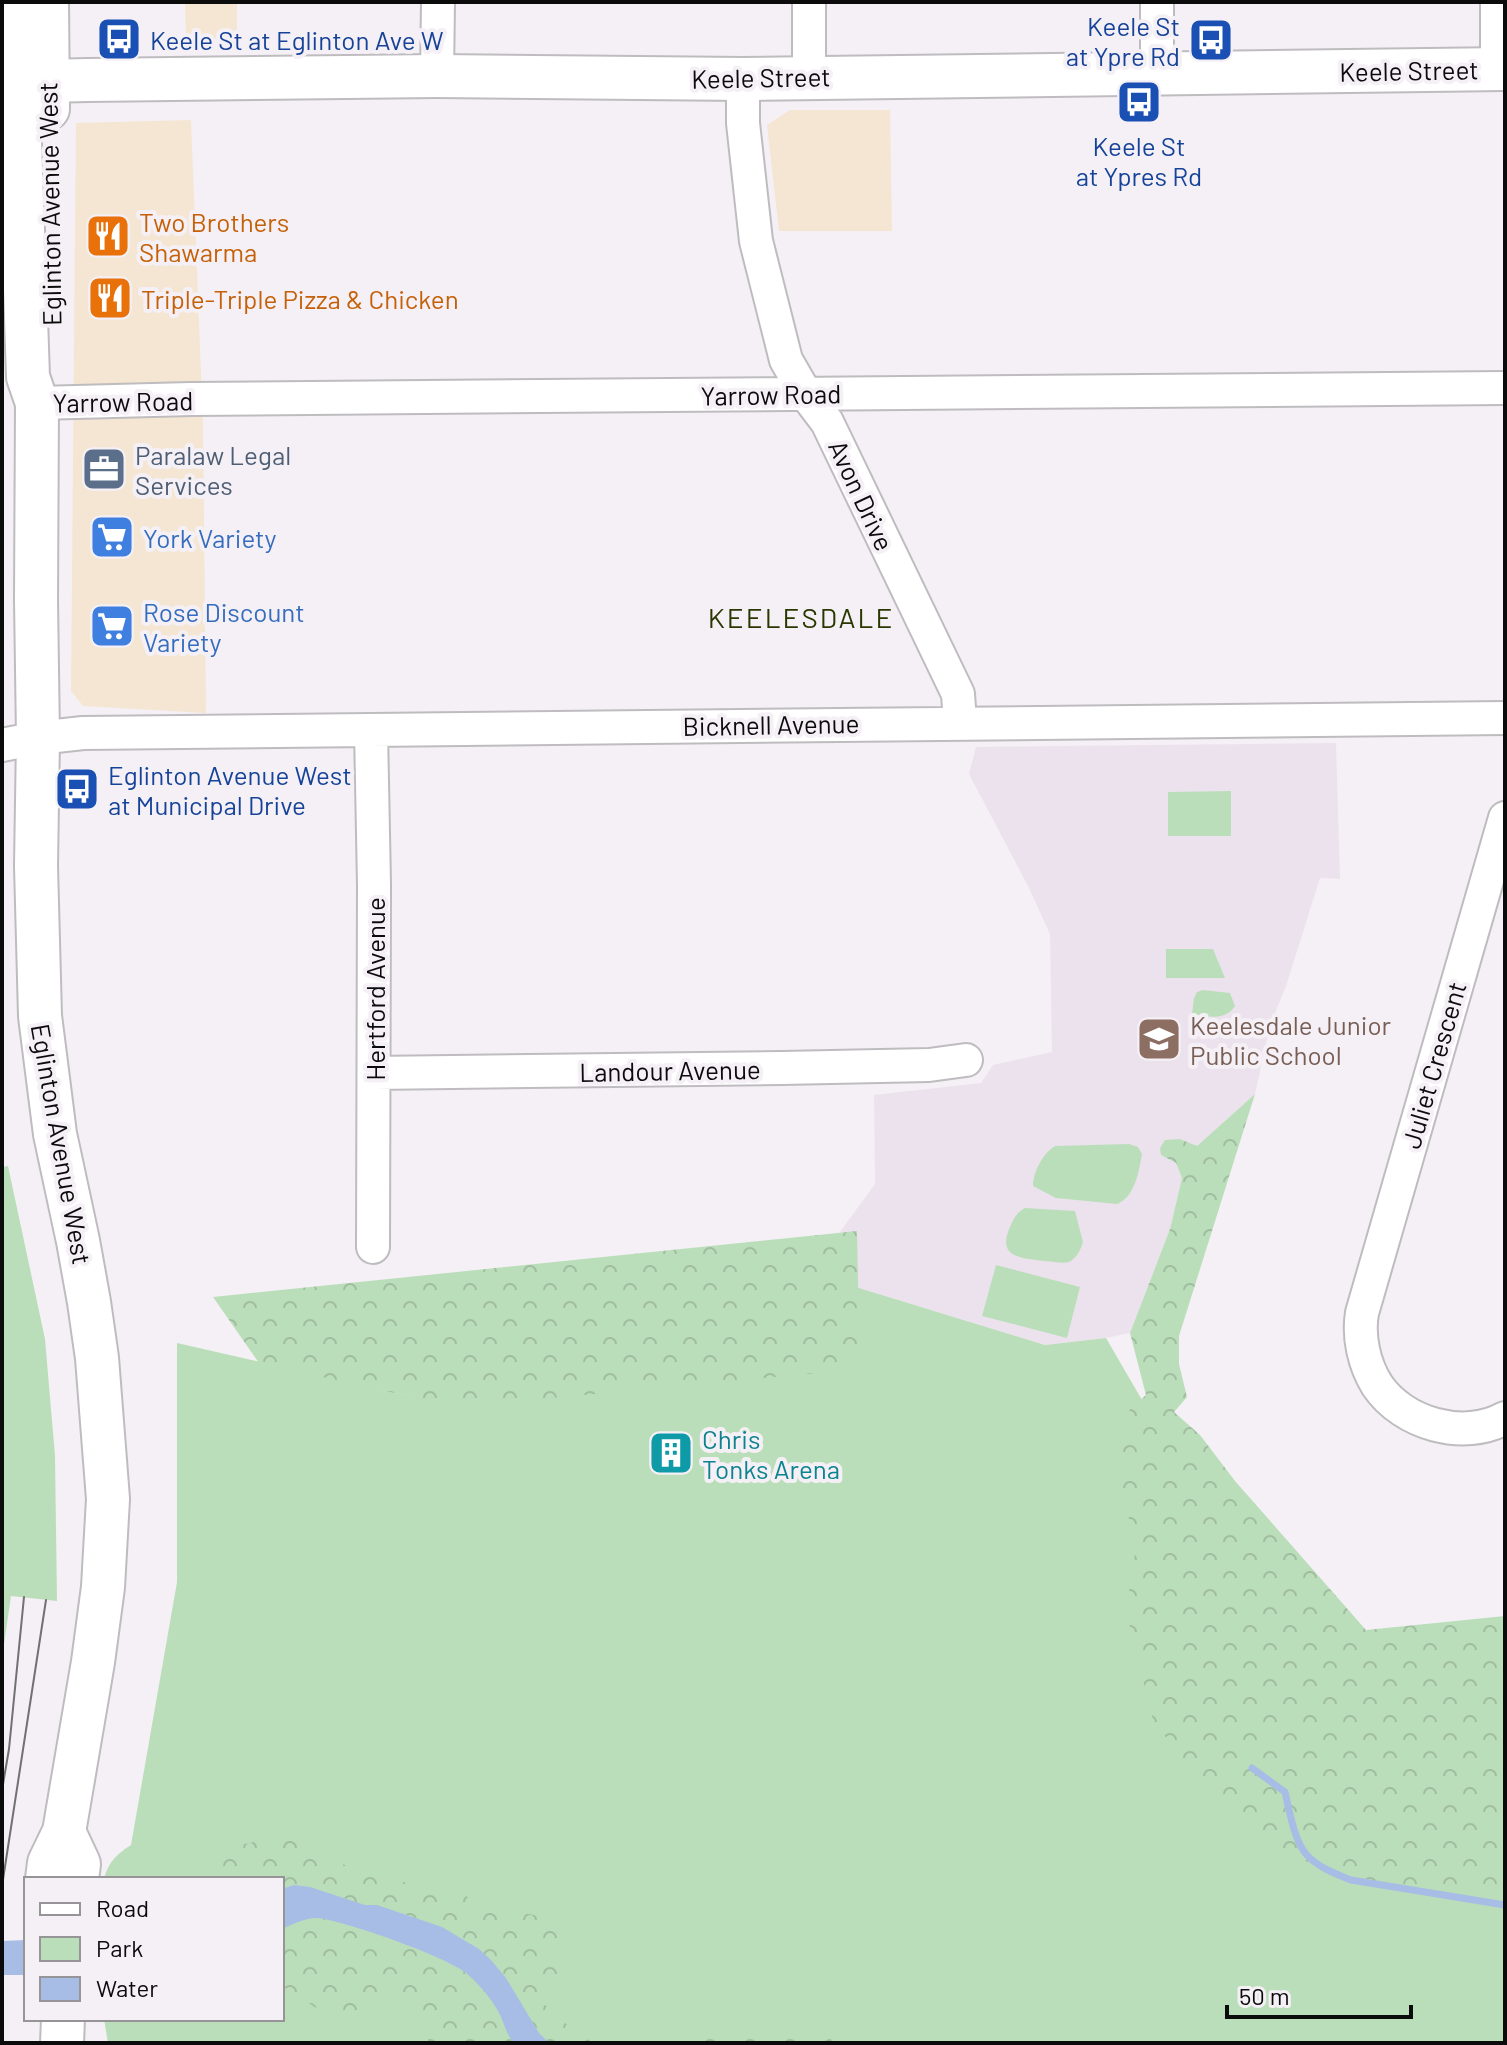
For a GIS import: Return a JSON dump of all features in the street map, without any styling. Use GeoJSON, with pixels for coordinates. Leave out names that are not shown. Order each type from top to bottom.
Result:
{"type":"FeatureCollection","features":[{"type":"Feature","properties":{"kind":"main road","name":"Eglinton Avenue West"},"geometry":{"type":"LineString","coordinates":[[17,2],[22,82],[28,377],[37,403],[36,615],[20,742],[36,896],[40,1016],[46,1075],[91,1316],[108,1499],[99,1617],[64,1832],[49,1863],[47,1877]]}},
{"type":"Feature","properties":{"kind":"main road","name":"Eglinton Avenue West"},"geometry":{"type":"LineString","coordinates":[[22,82],[47,2]]}},
{"type":"Feature","properties":{"kind":"main road","name":"Keele Street"},"geometry":{"type":"LineString","coordinates":[[22,82],[437,76],[743,79],[1501,69]]}},
{"type":"Feature","properties":{"kind":"main road"},"geometry":{"type":"LineString","coordinates":[[64,1832],[79,1864],[77,1877]]}},
{"type":"Feature","properties":{"kind":"street"},"geometry":{"type":"LineString","coordinates":[[437,76],[438,2]]}},
{"type":"Feature","properties":{"kind":"street"},"geometry":{"type":"LineString","coordinates":[[809,2],[809,77]]}},
{"type":"Feature","properties":{"kind":"street"},"geometry":{"type":"LineString","coordinates":[[1157,2],[1157,73]]}},
{"type":"Feature","properties":{"kind":"street"},"geometry":{"type":"LineString","coordinates":[[1497,2],[1501,69]]}},
{"type":"Feature","properties":{"kind":"street","name":"Avon Drive"},"geometry":{"type":"LineString","coordinates":[[743,79],[743,123],[756,241],[786,360],[827,422],[958,694],[960,722]]}},
{"type":"Feature","properties":{"kind":"street","name":"Yarrow Road"},"geometry":{"type":"LineString","coordinates":[[37,403],[191,399],[1505,388]]}},
{"type":"Feature","properties":{"kind":"street","name":"Bicknell Avenue"},"geometry":{"type":"LineString","coordinates":[[20,742],[83,733],[1505,718]]}},
{"type":"Feature","properties":{"kind":"street","name":"Hertford Avenue"},"geometry":{"type":"LineString","coordinates":[[371,730],[374,885],[373,1247]]}},
{"type":"Feature","properties":{"kind":"street","name":"Juliet Crescent"},"geometry":{"type":"LineString","coordinates":[[1505,818],[1360,1325],[1367,1363],[1378,1385],[1395,1404],[1420,1419],[1443,1426],[1479,1428],[1505,1418]]}},
{"type":"Feature","properties":{"kind":"street","name":"Landour Avenue"},"geometry":{"type":"LineString","coordinates":[[374,1073],[797,1068],[929,1065],[966,1060]]}},
{"type":"Feature","properties":{"kind":"shaded area"},"geometry":{"type":"Polygon","coordinates":[[[185,2],[237,2],[237,38],[186,40],[185,2]]]}},
{"type":"Feature","properties":{"kind":"shaded area"},"geometry":{"type":"Polygon","coordinates":[[[790,110],[890,110],[892,231],[779,231],[767,125],[790,110]]]}},
{"type":"Feature","properties":{"kind":"shaded area"},"geometry":{"type":"Polygon","coordinates":[[[191,120],[203,425],[206,713],[83,706],[71,691],[76,123],[191,120]]]}},
{"type":"Feature","properties":{"kind":"shaded area","name":"Keelesdale Junior Public School"},"geometry":{"type":"Polygon","coordinates":[[[1336,743],[1340,879],[1320,878],[1270,1026],[1255,1094],[1197,1146],[1180,1139],[1161,1155],[1176,1163],[1182,1178],[1170,1229],[1130,1333],[1045,1345],[846,1284],[837,1236],[875,1184],[874,1095],[981,1083],[993,1065],[1052,1052],[1050,934],[969,774],[976,747],[1336,743]]]}},
{"type":"Feature","properties":{"kind":"green space"},"geometry":{"type":"Polygon","coordinates":[[[1231,791],[1231,836],[1168,836],[1168,792],[1231,791]]]}},
{"type":"Feature","properties":{"kind":"green space"},"geometry":{"type":"Polygon","coordinates":[[[1166,949],[1213,949],[1225,978],[1166,978],[1166,949]]]}},
{"type":"Feature","properties":{"kind":"green space"},"geometry":{"type":"Polygon","coordinates":[[[1197,992],[1230,993],[1235,1006],[1221,1016],[1192,1014],[1194,998],[1197,992]]]}},
{"type":"Feature","properties":{"kind":"green space"},"geometry":{"type":"Polygon","coordinates":[[[1255,1094],[1179,1336],[1179,1364],[1187,1397],[1174,1412],[1200,1435],[1235,1481],[1366,1630],[1505,1616],[1505,1886],[1460,1891],[1338,1877],[1267,1842],[1208,1795],[1153,1720],[1126,1611],[1136,1546],[1117,1472],[1130,1409],[1146,1395],[1130,1333],[1170,1229],[1182,1178],[1176,1163],[1161,1155],[1160,1148],[1165,1140],[1180,1139],[1197,1146],[1255,1094]]]}},
{"type":"Feature","properties":{"kind":"green space"},"geometry":{"type":"Polygon","coordinates":[[[1129,1144],[1138,1147],[1142,1154],[1132,1190],[1117,1204],[1056,1198],[1033,1186],[1040,1163],[1055,1146],[1129,1144]]]}},
{"type":"Feature","properties":{"kind":"green space"},"geometry":{"type":"Polygon","coordinates":[[[8,1166],[45,1339],[55,1456],[57,1601],[11,1596],[2,1658],[2,1167],[8,1166]]]}},
{"type":"Feature","properties":{"kind":"green space"},"geometry":{"type":"Polygon","coordinates":[[[1025,1208],[1075,1211],[1083,1242],[1074,1258],[1066,1263],[1044,1261],[1020,1257],[1009,1251],[1006,1245],[1010,1227],[1025,1208]]]}},
{"type":"Feature","properties":{"kind":"green space"},"geometry":{"type":"Polygon","coordinates":[[[857,1231],[860,1369],[458,1407],[259,1363],[213,1297],[857,1231]]]}},
{"type":"Feature","properties":{"kind":"green space"},"geometry":{"type":"Polygon","coordinates":[[[996,1265],[1080,1287],[1067,1338],[982,1316],[996,1265]]]}},
{"type":"Feature","properties":{"kind":"green space"},"geometry":{"type":"Polygon","coordinates":[[[846,1284],[1045,1345],[1106,1338],[1293,1660],[1505,1783],[1505,2043],[108,2043],[104,2021],[284,2021],[284,1877],[105,1877],[114,1859],[131,1845],[177,1582],[177,1343],[414,1397],[846,1284]]]}},
{"type":"Feature","properties":{"kind":"green space"},"geometry":{"type":"Polygon","coordinates":[[[281,1836],[356,1870],[423,1887],[448,1885],[489,1910],[529,1914],[562,1922],[560,1977],[541,1986],[541,2001],[593,2043],[549,2043],[539,2033],[506,1978],[491,1960],[479,1949],[442,1927],[310,1887],[294,1885],[284,1888],[284,1877],[182,1877],[231,1847],[281,1836]]]}},
{"type":"Feature","properties":{"kind":"green space"},"geometry":{"type":"Polygon","coordinates":[[[314,1918],[338,1921],[428,1954],[464,1971],[499,2012],[514,2043],[429,2043],[419,2007],[390,1998],[363,2016],[321,2011],[284,1987],[284,1928],[314,1918]]]}},
{"type":"Feature","properties":{"kind":"green space"},"geometry":{"type":"Polygon","coordinates":[[[825,2028],[833,2043],[676,2043],[695,2032],[779,2033],[825,2028]]]}},
{"type":"Feature","properties":{"kind":"water"},"geometry":{"type":"Polygon","coordinates":[[[294,1885],[310,1887],[442,1927],[479,1949],[491,1960],[506,1978],[539,2033],[549,2043],[514,2043],[498,2011],[479,1986],[466,1973],[438,1958],[330,1920],[308,1919],[284,1928],[284,1888],[294,1885]]]}},
{"type":"Feature","properties":{"kind":"water"},"geometry":{"type":"Polygon","coordinates":[[[24,1940],[24,1975],[2,1975],[2,1941],[24,1940]]]}},
{"type":"Feature","properties":{"kind":"waterway"},"geometry":{"type":"LineString","coordinates":[[1252,1768],[1285,1792],[1298,1841],[1310,1859],[1327,1870],[1351,1880],[1505,1905]]}},
{"type":"Feature","properties":{"kind":"tram line"},"geometry":{"type":"LineString","coordinates":[[2,1790],[24,1597]]}},
{"type":"Feature","properties":{"kind":"tram line"},"geometry":{"type":"LineString","coordinates":[[2,1886],[46,1600]]}},
{"type":"Feature","properties":{"kind":"place","name":"Keele St at Eglinton Ave W"},"geometry":{"type":"Point","coordinates":[119,39]}},
{"type":"Feature","properties":{"kind":"place","name":"Keele St at Ypre Rd"},"geometry":{"type":"Point","coordinates":[1211,40]}},
{"type":"Feature","properties":{"kind":"place","name":"Keele St at Ypres Rd"},"geometry":{"type":"Point","coordinates":[1139,102]}},
{"type":"Feature","properties":{"kind":"place","name":"Two Brothers Shawarma"},"geometry":{"type":"Point","coordinates":[108,236]}},
{"type":"Feature","properties":{"kind":"place","name":"Triple-Triple Pizza & Chicken"},"geometry":{"type":"Point","coordinates":[110,298]}},
{"type":"Feature","properties":{"kind":"place","name":"Paralaw Legal Services"},"geometry":{"type":"Point","coordinates":[104,469]}},
{"type":"Feature","properties":{"kind":"place","name":"York Variety"},"geometry":{"type":"Point","coordinates":[112,537]}},
{"type":"Feature","properties":{"kind":"place","name":"Rose Discount Variety"},"geometry":{"type":"Point","coordinates":[112,626]}},
{"type":"Feature","properties":{"kind":"place","name":"Eglinton Avenue West at Municipal Drive"},"geometry":{"type":"Point","coordinates":[77,789]}},
{"type":"Feature","properties":{"kind":"place","name":"Keelesdale Junior Public School"},"geometry":{"type":"Point","coordinates":[1159,1039]}},
{"type":"Feature","properties":{"kind":"place","name":"Chris Tonks Arena"},"geometry":{"type":"Point","coordinates":[671,1453]}},
{"type":"Feature","properties":{"kind":"district","name":"KEELESDALE"},"geometry":{"type":"Point","coordinates":[801,617]}}]}
